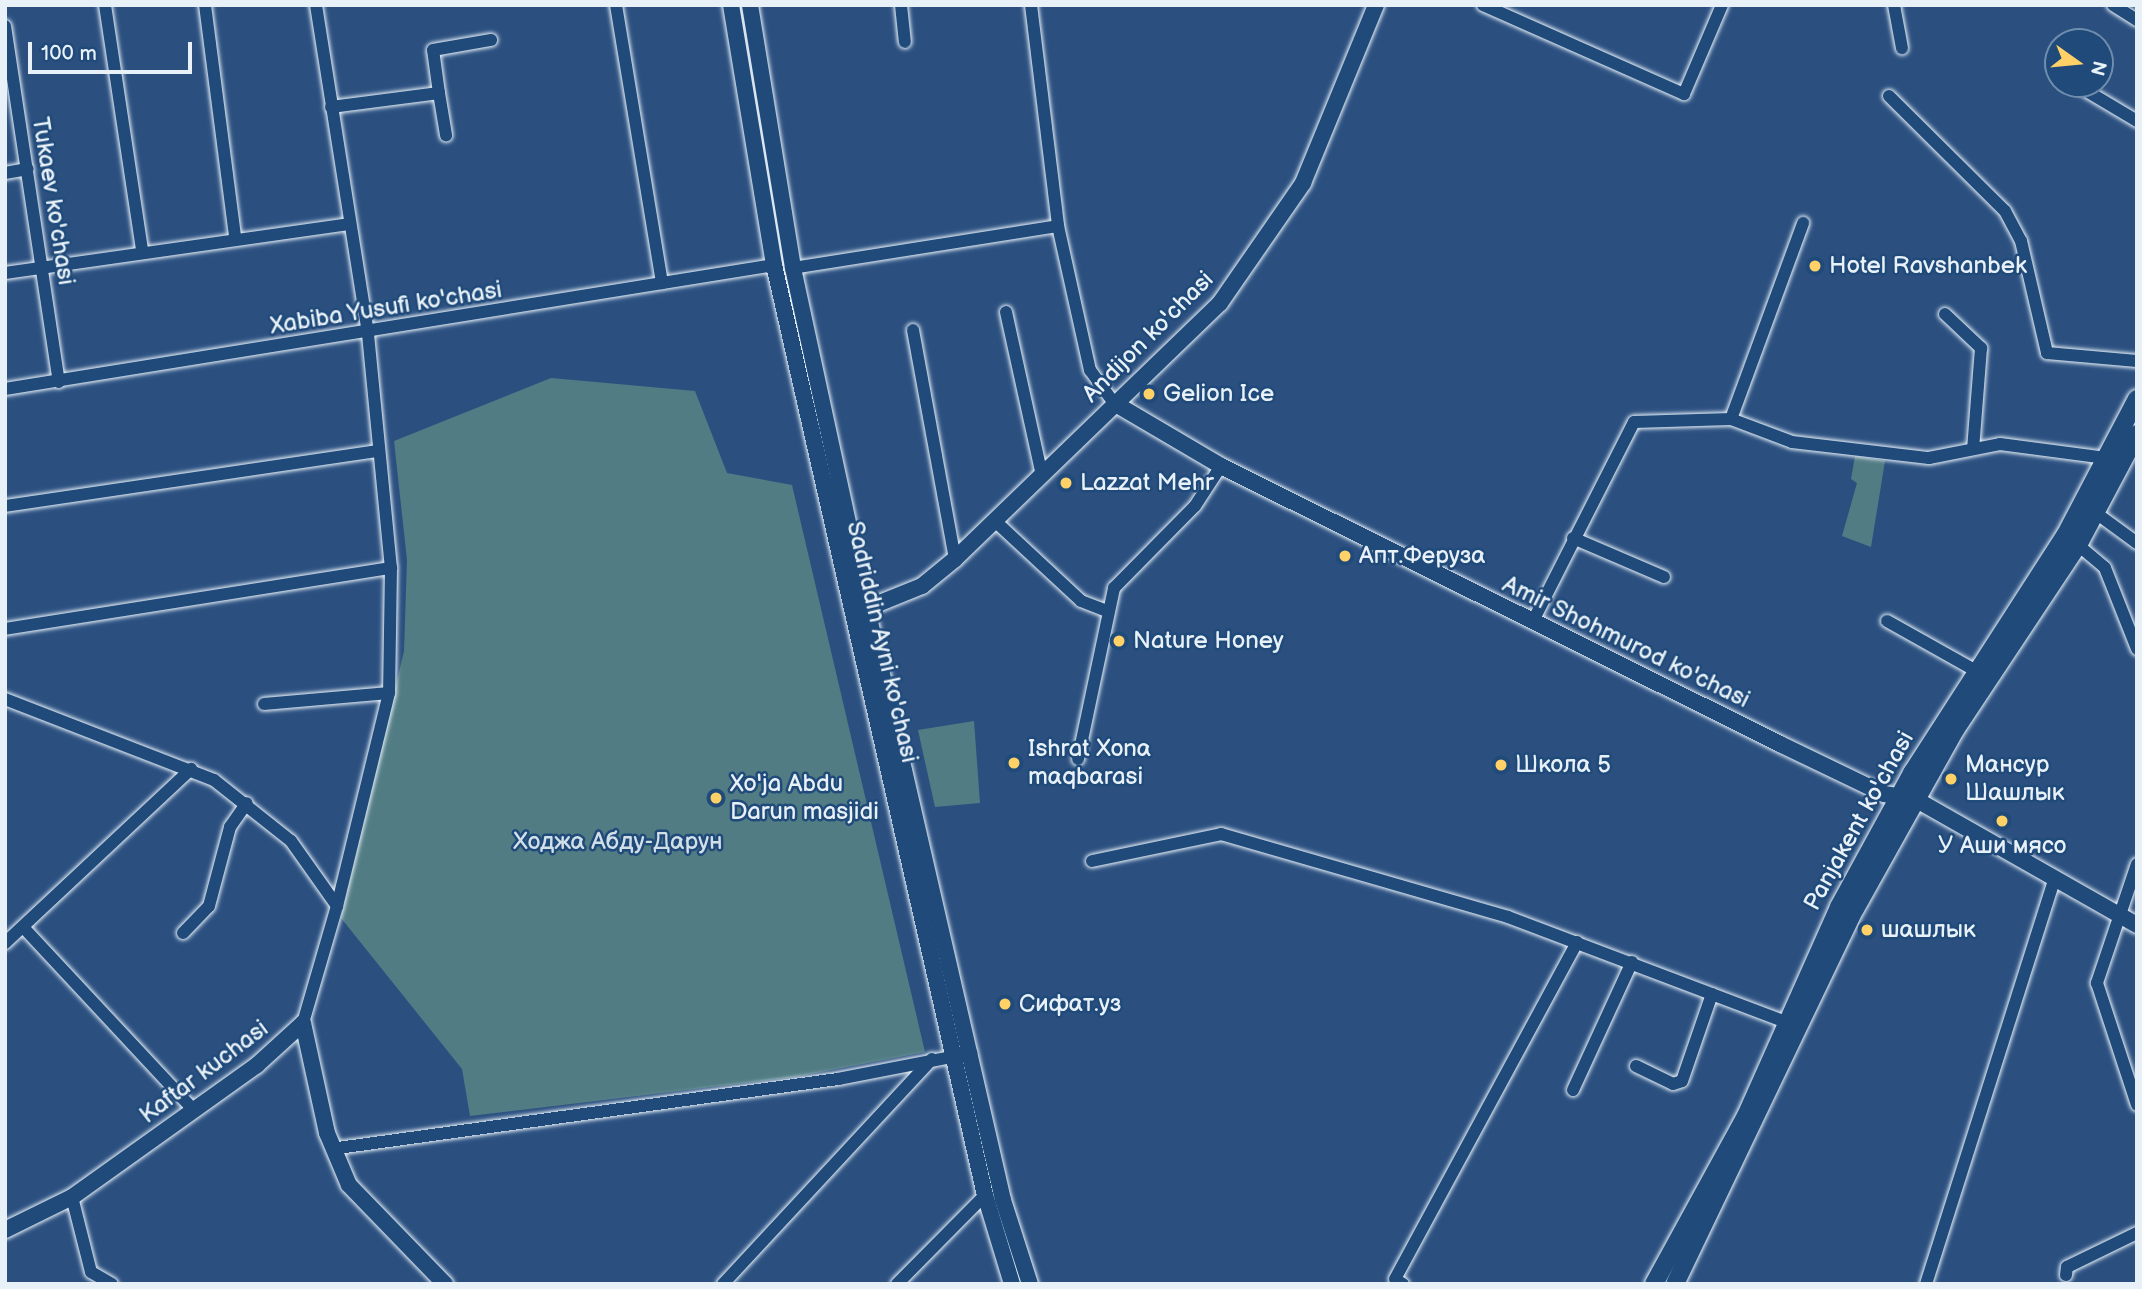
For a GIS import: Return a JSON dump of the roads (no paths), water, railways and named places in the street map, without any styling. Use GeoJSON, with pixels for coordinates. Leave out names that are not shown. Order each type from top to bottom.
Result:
{"type":"FeatureCollection","features":[{"type":"Feature","properties":{"kind":"main road","name":"Panjakent ko'chasi"},"geometry":{"type":"LineString","coordinates":[[1675,1284],[1777,1081],[1833,948],[1907,798],[1976,671],[2064,536],[2137,399]]}},
{"type":"Feature","properties":{"kind":"main road","name":"Panjakent ko'chasi"},"geometry":{"type":"LineString","coordinates":[[1654,1284],[1746,1116],[1833,919],[1907,798],[2078,545],[2137,434]]}},
{"type":"Feature","properties":{"kind":"street"},"geometry":{"type":"LineString","coordinates":[[105,5],[142,250]]}},
{"type":"Feature","properties":{"kind":"street"},"geometry":{"type":"LineString","coordinates":[[205,5],[235,237]]}},
{"type":"Feature","properties":{"kind":"street","name":"Kaftar kuchasi"},"geometry":{"type":"LineString","coordinates":[[5,1230],[72,1197],[257,1065],[303,1023],[337,906],[389,693],[391,568],[368,334],[316,5]]}},
{"type":"Feature","properties":{"kind":"street"},"geometry":{"type":"LineString","coordinates":[[615,5],[662,283]]}},
{"type":"Feature","properties":{"kind":"street","name":"Sadriddin Ayni ko'chasi"},"geometry":{"type":"LineString","coordinates":[[731,5],[774,265],[860,611],[964,1054],[1003,1200],[1030,1284]]}},
{"type":"Feature","properties":{"kind":"street","name":"Sadriddin Ayni ko'chasi"},"geometry":{"type":"LineString","coordinates":[[750,5],[793,268],[860,611]]}},
{"type":"Feature","properties":{"kind":"street"},"geometry":{"type":"LineString","coordinates":[[901,5],[905,42]]}},
{"type":"Feature","properties":{"kind":"street"},"geometry":{"type":"LineString","coordinates":[[1031,5],[1058,226],[1090,370],[1114,403]]}},
{"type":"Feature","properties":{"kind":"street","name":"Andijon ko'chasi"},"geometry":{"type":"LineString","coordinates":[[860,611],[922,586],[955,559],[1220,303],[1303,183],[1376,5]]}},
{"type":"Feature","properties":{"kind":"street"},"geometry":{"type":"LineString","coordinates":[[1483,5],[1684,94],[1722,5]]}},
{"type":"Feature","properties":{"kind":"street"},"geometry":{"type":"LineString","coordinates":[[1894,5],[1902,48]]}},
{"type":"Feature","properties":{"kind":"street"},"geometry":{"type":"LineString","coordinates":[[2113,5],[2137,20]]}},
{"type":"Feature","properties":{"kind":"street","name":"Tukaev ko'chasi"},"geometry":{"type":"LineString","coordinates":[[5,26],[9,71],[28,169],[59,382]]}},
{"type":"Feature","properties":{"kind":"street"},"geometry":{"type":"LineString","coordinates":[[446,135],[433,50],[491,40]]}},
{"type":"Feature","properties":{"kind":"street"},"geometry":{"type":"LineString","coordinates":[[331,107],[439,93]]}},
{"type":"Feature","properties":{"kind":"street"},"geometry":{"type":"LineString","coordinates":[[1889,96],[2005,211],[2021,241],[2048,353],[2137,361]]}},
{"type":"Feature","properties":{"kind":"street"},"geometry":{"type":"LineString","coordinates":[[2098,98],[2137,121]]}},
{"type":"Feature","properties":{"kind":"street"},"geometry":{"type":"LineString","coordinates":[[5,173],[28,169]]}},
{"type":"Feature","properties":{"kind":"street"},"geometry":{"type":"LineString","coordinates":[[5,273],[142,250],[349,223]]}},
{"type":"Feature","properties":{"kind":"street"},"geometry":{"type":"LineString","coordinates":[[1731,419],[1802,223]]}},
{"type":"Feature","properties":{"kind":"street"},"geometry":{"type":"LineString","coordinates":[[793,268],[1058,226]]}},
{"type":"Feature","properties":{"kind":"street","name":"Xabiba Yusufi ko'chasi"},"geometry":{"type":"LineString","coordinates":[[5,389],[368,334],[774,265]]}},
{"type":"Feature","properties":{"kind":"street"},"geometry":{"type":"LineString","coordinates":[[1006,312],[1042,476]]}},
{"type":"Feature","properties":{"kind":"street"},"geometry":{"type":"LineString","coordinates":[[1945,314],[1981,348],[1973,449]]}},
{"type":"Feature","properties":{"kind":"street"},"geometry":{"type":"LineString","coordinates":[[913,330],[955,559]]}},
{"type":"Feature","properties":{"kind":"street","name":"Amir Shohmurod ko'chasi"},"geometry":{"type":"LineString","coordinates":[[1114,403],[1222,466],[1533,621],[1907,798],[2137,925]]}},
{"type":"Feature","properties":{"kind":"street"},"geometry":{"type":"LineString","coordinates":[[1533,621],[1634,422],[1731,419],[1792,442],[1929,458],[2000,444],[2106,458]]}},
{"type":"Feature","properties":{"kind":"street"},"geometry":{"type":"LineString","coordinates":[[5,506],[379,451]]}},
{"type":"Feature","properties":{"kind":"street"},"geometry":{"type":"LineString","coordinates":[[1078,759],[1105,610],[1129,569],[1195,506],[1222,466]]}},
{"type":"Feature","properties":{"kind":"street"},"geometry":{"type":"LineString","coordinates":[[2096,513],[2137,543]]}},
{"type":"Feature","properties":{"kind":"street"},"geometry":{"type":"LineString","coordinates":[[995,521],[1081,601],[1105,610]]}},
{"type":"Feature","properties":{"kind":"street"},"geometry":{"type":"LineString","coordinates":[[1573,538],[1664,577]]}},
{"type":"Feature","properties":{"kind":"street"},"geometry":{"type":"LineString","coordinates":[[2078,545],[2105,568],[2137,649]]}},
{"type":"Feature","properties":{"kind":"street"},"geometry":{"type":"LineString","coordinates":[[5,629],[391,568]]}},
{"type":"Feature","properties":{"kind":"street"},"geometry":{"type":"LineString","coordinates":[[1887,621],[1976,671]]}},
{"type":"Feature","properties":{"kind":"street"},"geometry":{"type":"LineString","coordinates":[[264,704],[389,693]]}},
{"type":"Feature","properties":{"kind":"street"},"geometry":{"type":"LineString","coordinates":[[5,699],[191,769],[247,803],[291,841],[337,906]]}},
{"type":"Feature","properties":{"kind":"street"},"geometry":{"type":"LineString","coordinates":[[5,943],[191,769]]}},
{"type":"Feature","properties":{"kind":"street"},"geometry":{"type":"LineString","coordinates":[[183,933],[209,906],[230,827],[247,803]]}},
{"type":"Feature","properties":{"kind":"street"},"geometry":{"type":"LineString","coordinates":[[1092,861],[1221,834],[1577,942],[1788,1023]]}},
{"type":"Feature","properties":{"kind":"street"},"geometry":{"type":"LineString","coordinates":[[2137,864],[2117,914],[2096,983],[2137,1105]]}},
{"type":"Feature","properties":{"kind":"street"},"geometry":{"type":"LineString","coordinates":[[1926,1284],[2054,880]]}},
{"type":"Feature","properties":{"kind":"street"},"geometry":{"type":"LineString","coordinates":[[5,924],[19,930],[193,1109]]}},
{"type":"Feature","properties":{"kind":"street"},"geometry":{"type":"LineString","coordinates":[[1403,1284],[1395,1279],[1577,942]]}},
{"type":"Feature","properties":{"kind":"street"},"geometry":{"type":"LineString","coordinates":[[1573,1090],[1632,962]]}},
{"type":"Feature","properties":{"kind":"street"},"geometry":{"type":"LineString","coordinates":[[1636,1066],[1673,1084],[1682,1081],[1712,994]]}},
{"type":"Feature","properties":{"kind":"street"},"geometry":{"type":"LineString","coordinates":[[303,1023],[327,1133],[338,1149],[349,1185],[368,1211],[445,1284]]}},
{"type":"Feature","properties":{"kind":"street"},"geometry":{"type":"LineString","coordinates":[[338,1149],[838,1079],[964,1054]]}},
{"type":"Feature","properties":{"kind":"street","name":"Sadriddin Ayni ko'chasi"},"geometry":{"type":"LineString","coordinates":[[964,1054],[985,1195],[1012,1284]]}},
{"type":"Feature","properties":{"kind":"street"},"geometry":{"type":"LineString","coordinates":[[723,1284],[932,1059]]}},
{"type":"Feature","properties":{"kind":"street"},"geometry":{"type":"LineString","coordinates":[[897,1284],[985,1195]]}},
{"type":"Feature","properties":{"kind":"street"},"geometry":{"type":"LineString","coordinates":[[72,1197],[91,1272],[112,1284]]}},
{"type":"Feature","properties":{"kind":"street"},"geometry":{"type":"LineString","coordinates":[[2066,1275],[2067,1267],[2137,1233]]}},
{"type":"Feature","properties":{"kind":"place","name":"Hotel Ravshanbek"},"geometry":{"type":"Point","coordinates":[1815,266]}},
{"type":"Feature","properties":{"kind":"place","name":"Gelion Ice"},"geometry":{"type":"Point","coordinates":[1149,394]}},
{"type":"Feature","properties":{"kind":"place","name":"Lazzat Mehr"},"geometry":{"type":"Point","coordinates":[1066,483]}},
{"type":"Feature","properties":{"kind":"place","name":"Апт.Феруза"},"geometry":{"type":"Point","coordinates":[1345,556]}},
{"type":"Feature","properties":{"kind":"place","name":"Nature Honey"},"geometry":{"type":"Point","coordinates":[1119,641]}},
{"type":"Feature","properties":{"kind":"place","name":"Ishrat Хоnа mаqbаrasi"},"geometry":{"type":"Point","coordinates":[1014,763]}},
{"type":"Feature","properties":{"kind":"place","name":"Школа 5"},"geometry":{"type":"Point","coordinates":[1501,765]}},
{"type":"Feature","properties":{"kind":"place","name":"Мансур Шашлык"},"geometry":{"type":"Point","coordinates":[1951,779]}},
{"type":"Feature","properties":{"kind":"place","name":"Xo'ja Abdu Darun masjidi"},"geometry":{"type":"Point","coordinates":[716,798]}},
{"type":"Feature","properties":{"kind":"place","name":"У Аши мясо"},"geometry":{"type":"Point","coordinates":[2002,821]}},
{"type":"Feature","properties":{"kind":"place","name":"шашлык"},"geometry":{"type":"Point","coordinates":[1867,930]}},
{"type":"Feature","properties":{"kind":"place","name":"Сифат.уз"},"geometry":{"type":"Point","coordinates":[1005,1004]}},
{"type":"Feature","properties":{"kind":"park label","name":"Ходжа Абду-Дарун"},"geometry":{"type":"Point","coordinates":[618,842]}}]}
